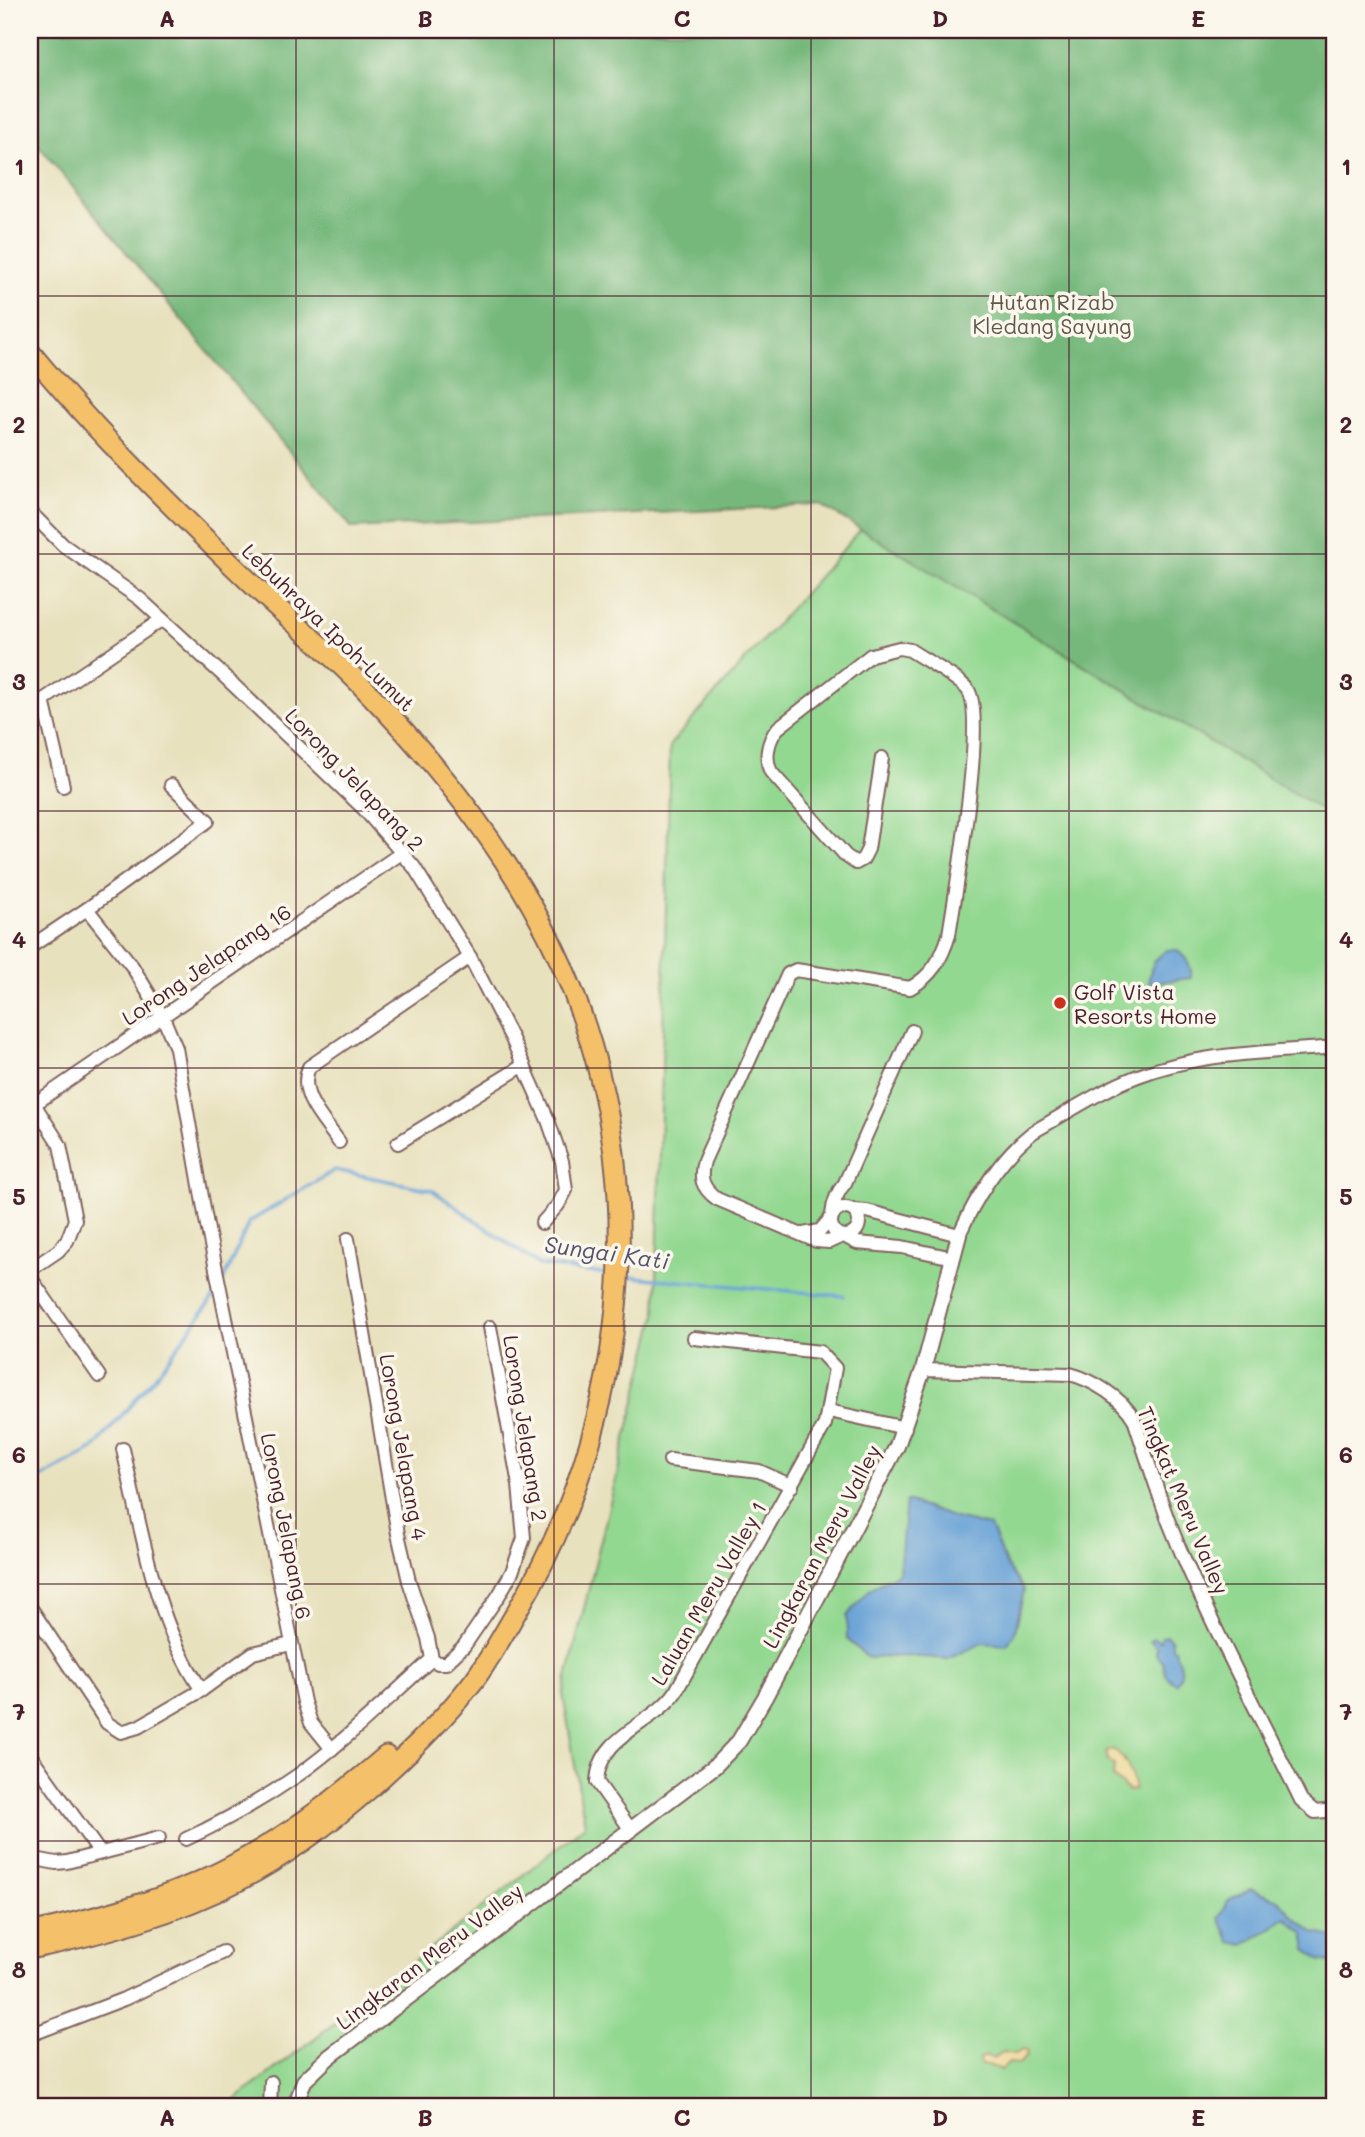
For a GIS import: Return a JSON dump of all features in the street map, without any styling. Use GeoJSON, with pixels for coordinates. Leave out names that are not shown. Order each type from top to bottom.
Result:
{"type":"FeatureCollection","features":[{"type":"Feature","properties":{"kind":"highway","name":"Lebuhraya Ipoh-Lumut"},"geometry":{"type":"LineString","coordinates":[[30,352],[82,413],[145,479],[257,589],[363,687],[440,773],[498,852],[552,943],[584,1021],[605,1100],[613,1150],[619,1239],[615,1313],[603,1396],[583,1470],[550,1550],[474,1680],[415,1746],[358,1798],[284,1853],[242,1879],[177,1907],[110,1929],[30,1949]]}},
{"type":"Feature","properties":{"kind":"highway","name":"Lebuhraya Ipoh-Lumut"},"geometry":{"type":"LineString","coordinates":[[30,1933],[106,1915],[172,1893],[234,1865],[266,1846],[323,1807],[386,1756],[442,1703],[498,1643]]}},
{"type":"Feature","properties":{"kind":"street","name":"Lorong Jelapang 2"},"geometry":{"type":"LineString","coordinates":[[30,512],[63,545],[139,598],[354,800],[402,852],[424,881],[470,957],[545,1110],[562,1161],[566,1183],[563,1198],[542,1223]]}},
{"type":"Feature","properties":{"kind":"street"},"geometry":{"type":"LineString","coordinates":[[30,709],[160,620]]}},
{"type":"Feature","properties":{"kind":"street"},"geometry":{"type":"LineString","coordinates":[[845,1183],[846,1196],[859,1217],[859,1227],[853,1234],[821,1242],[717,1199],[702,1184],[702,1169],[788,974],[796,970],[904,988],[914,986],[941,960],[949,935],[969,805],[973,716],[971,697],[963,685],[910,650],[899,648],[877,652],[778,728],[773,734],[767,760],[771,772],[846,856],[856,863],[863,859],[868,849],[882,758]]}},
{"type":"Feature","properties":{"kind":"street"},"geometry":{"type":"LineString","coordinates":[[43,700],[64,786]]}},
{"type":"Feature","properties":{"kind":"street"},"geometry":{"type":"LineString","coordinates":[[30,947],[208,821],[171,785]]}},
{"type":"Feature","properties":{"kind":"street","name":"Lorong Jelapang 16"},"geometry":{"type":"LineString","coordinates":[[32,1105],[402,852]]}},
{"type":"Feature","properties":{"kind":"street"},"geometry":{"type":"LineString","coordinates":[[86,909],[132,966],[163,1017]]}},
{"type":"Feature","properties":{"kind":"street"},"geometry":{"type":"LineString","coordinates":[[339,1142],[308,1096],[304,1079],[309,1067],[470,957]]}},
{"type":"Feature","properties":{"kind":"street","name":"Lorong Jelapang 6"},"geometry":{"type":"LineString","coordinates":[[163,1017],[176,1048],[216,1269],[307,1714],[332,1749]]}},
{"type":"Feature","properties":{"kind":"street"},"geometry":{"type":"LineString","coordinates":[[912,1031],[834,1203],[833,1230],[857,1243],[953,1258]]}},
{"type":"Feature","properties":{"kind":"street","name":"Lingkaran Meru Valley"},"geometry":{"type":"LineString","coordinates":[[295,2107],[304,2081],[329,2057],[715,1766],[739,1741],[831,1573],[905,1428],[959,1235],[988,1182],[1021,1142],[1033,1132],[1122,1083],[1156,1070],[1192,1060],[1335,1047]]}},
{"type":"Feature","properties":{"kind":"street"},"geometry":{"type":"LineString","coordinates":[[398,1143],[524,1065]]}},
{"type":"Feature","properties":{"kind":"street"},"geometry":{"type":"LineString","coordinates":[[30,1270],[58,1251],[67,1241],[75,1220],[60,1144],[32,1105]]}},
{"type":"Feature","properties":{"kind":"street"},"geometry":{"type":"LineString","coordinates":[[803,1234],[820,1231],[838,1209],[853,1209],[959,1235]]}},
{"type":"Feature","properties":{"kind":"street"},"geometry":{"type":"LineString","coordinates":[[915,1250],[921,1224]]}},
{"type":"Feature","properties":{"kind":"street","name":"Lorong Jelapang 4"},"geometry":{"type":"LineString","coordinates":[[348,1239],[398,1534],[432,1659]]}},
{"type":"Feature","properties":{"kind":"street"},"geometry":{"type":"LineString","coordinates":[[30,1277],[99,1376]]}},
{"type":"Feature","properties":{"kind":"street","name":"Lorong Jelapang 2"},"geometry":{"type":"LineString","coordinates":[[432,1659],[438,1663],[446,1663],[464,1646],[512,1572],[524,1538],[519,1485],[490,1327]]}},
{"type":"Feature","properties":{"kind":"street","name":"Laluan Meru Valley 1"},"geometry":{"type":"LineString","coordinates":[[631,1829],[597,1782],[602,1758],[614,1742],[661,1708],[675,1693],[819,1436],[829,1411],[835,1368],[820,1352],[694,1338]]}},
{"type":"Feature","properties":{"kind":"street","name":"Tingkat Meru Valley"},"geometry":{"type":"LineString","coordinates":[[923,1370],[1070,1374],[1080,1377],[1125,1405],[1134,1419],[1168,1521],[1225,1647],[1301,1800],[1315,1812],[1335,1810]]}},
{"type":"Feature","properties":{"kind":"street"},"geometry":{"type":"LineString","coordinates":[[829,1411],[905,1428]]}},
{"type":"Feature","properties":{"kind":"street"},"geometry":{"type":"LineString","coordinates":[[123,1449],[157,1590],[183,1659],[202,1690]]}},
{"type":"Feature","properties":{"kind":"street"},"geometry":{"type":"LineString","coordinates":[[670,1460],[759,1471],[792,1486]]}},
{"type":"Feature","properties":{"kind":"street"},"geometry":{"type":"LineString","coordinates":[[30,1607],[107,1723],[121,1732],[138,1727],[202,1690],[253,1653],[291,1644]]}},
{"type":"Feature","properties":{"kind":"street"},"geometry":{"type":"LineString","coordinates":[[186,1839],[274,1792],[332,1749],[432,1659]]}},
{"type":"Feature","properties":{"kind":"street"},"geometry":{"type":"LineString","coordinates":[[30,1755],[100,1853]]}},
{"type":"Feature","properties":{"kind":"street"},"geometry":{"type":"LineString","coordinates":[[30,1858],[56,1863],[159,1838]]}},
{"type":"Feature","properties":{"kind":"street"},"geometry":{"type":"LineString","coordinates":[[30,2035],[124,1999],[223,1952]]}},
{"type":"Feature","properties":{"kind":"street"},"geometry":{"type":"LineString","coordinates":[[270,2107],[271,2082]]}},
{"type":"Feature","properties":{"kind":"green space","name":"Hutan Rizab Kledang Sayung"},"geometry":{"type":"Polygon","coordinates":[[[30,30],[1335,30],[1335,820],[821,505],[352,528],[30,135],[30,30]]]}},
{"type":"Feature","properties":{"kind":"green space"},"geometry":{"type":"Polygon","coordinates":[[[861,529],[1335,820],[1335,2107],[226,2107],[585,1825],[563,1694],[656,1316],[670,745],[861,529]]]}},
{"type":"Feature","properties":{"kind":"sand"},"geometry":{"type":"Polygon","coordinates":[[[1113,1749],[1128,1766],[1135,1789],[1129,1791],[1113,1777],[1114,1765],[1108,1760],[1106,1752],[1113,1749]]]}},
{"type":"Feature","properties":{"kind":"sand"},"geometry":{"type":"Polygon","coordinates":[[[1022,2050],[1027,2051],[1026,2056],[1019,2064],[1009,2063],[1001,2070],[981,2065],[979,2059],[985,2056],[993,2058],[1003,2052],[1015,2054],[1022,2050]]]}},
{"type":"Feature","properties":{"kind":"water"},"geometry":{"type":"Polygon","coordinates":[[[1167,950],[1177,950],[1186,959],[1190,965],[1191,978],[1149,983],[1153,964],[1167,950]]]}},
{"type":"Feature","properties":{"kind":"water"},"geometry":{"type":"Polygon","coordinates":[[[906,1501],[955,1518],[990,1526],[1006,1564],[1024,1590],[1015,1632],[1007,1645],[982,1643],[948,1659],[908,1656],[868,1658],[847,1639],[847,1616],[870,1589],[899,1573],[906,1501]]]}},
{"type":"Feature","properties":{"kind":"water"},"geometry":{"type":"Polygon","coordinates":[[[1166,1635],[1172,1640],[1172,1647],[1176,1650],[1181,1666],[1176,1684],[1166,1676],[1163,1662],[1156,1654],[1157,1647],[1150,1641],[1153,1638],[1160,1641],[1162,1636],[1166,1635]]]}},
{"type":"Feature","properties":{"kind":"water"},"geometry":{"type":"Polygon","coordinates":[[[1250,1889],[1279,1900],[1292,1916],[1315,1933],[1335,1937],[1335,1963],[1319,1960],[1307,1949],[1304,1933],[1286,1918],[1244,1945],[1230,1942],[1219,1918],[1228,1901],[1250,1889]]]}},
{"type":"Feature","properties":{"kind":"waterway","name":"Sungai Kati"},"geometry":{"type":"LineString","coordinates":[[223,1281],[249,1222],[335,1170],[432,1190],[539,1265],[612,1275]]}},
{"type":"Feature","properties":{"kind":"waterway","name":"Sungai Kati"},"geometry":{"type":"LineString","coordinates":[[623,1276],[844,1296]]}},
{"type":"Feature","properties":{"kind":"waterway","name":"Sungai Kati"},"geometry":{"type":"LineString","coordinates":[[30,1484],[93,1449],[159,1372],[216,1294]]}},
{"type":"Feature","properties":{"kind":"place","name":"Golf Vista Resorts Home"},"geometry":{"type":"Point","coordinates":[1060,1003]}}]}
